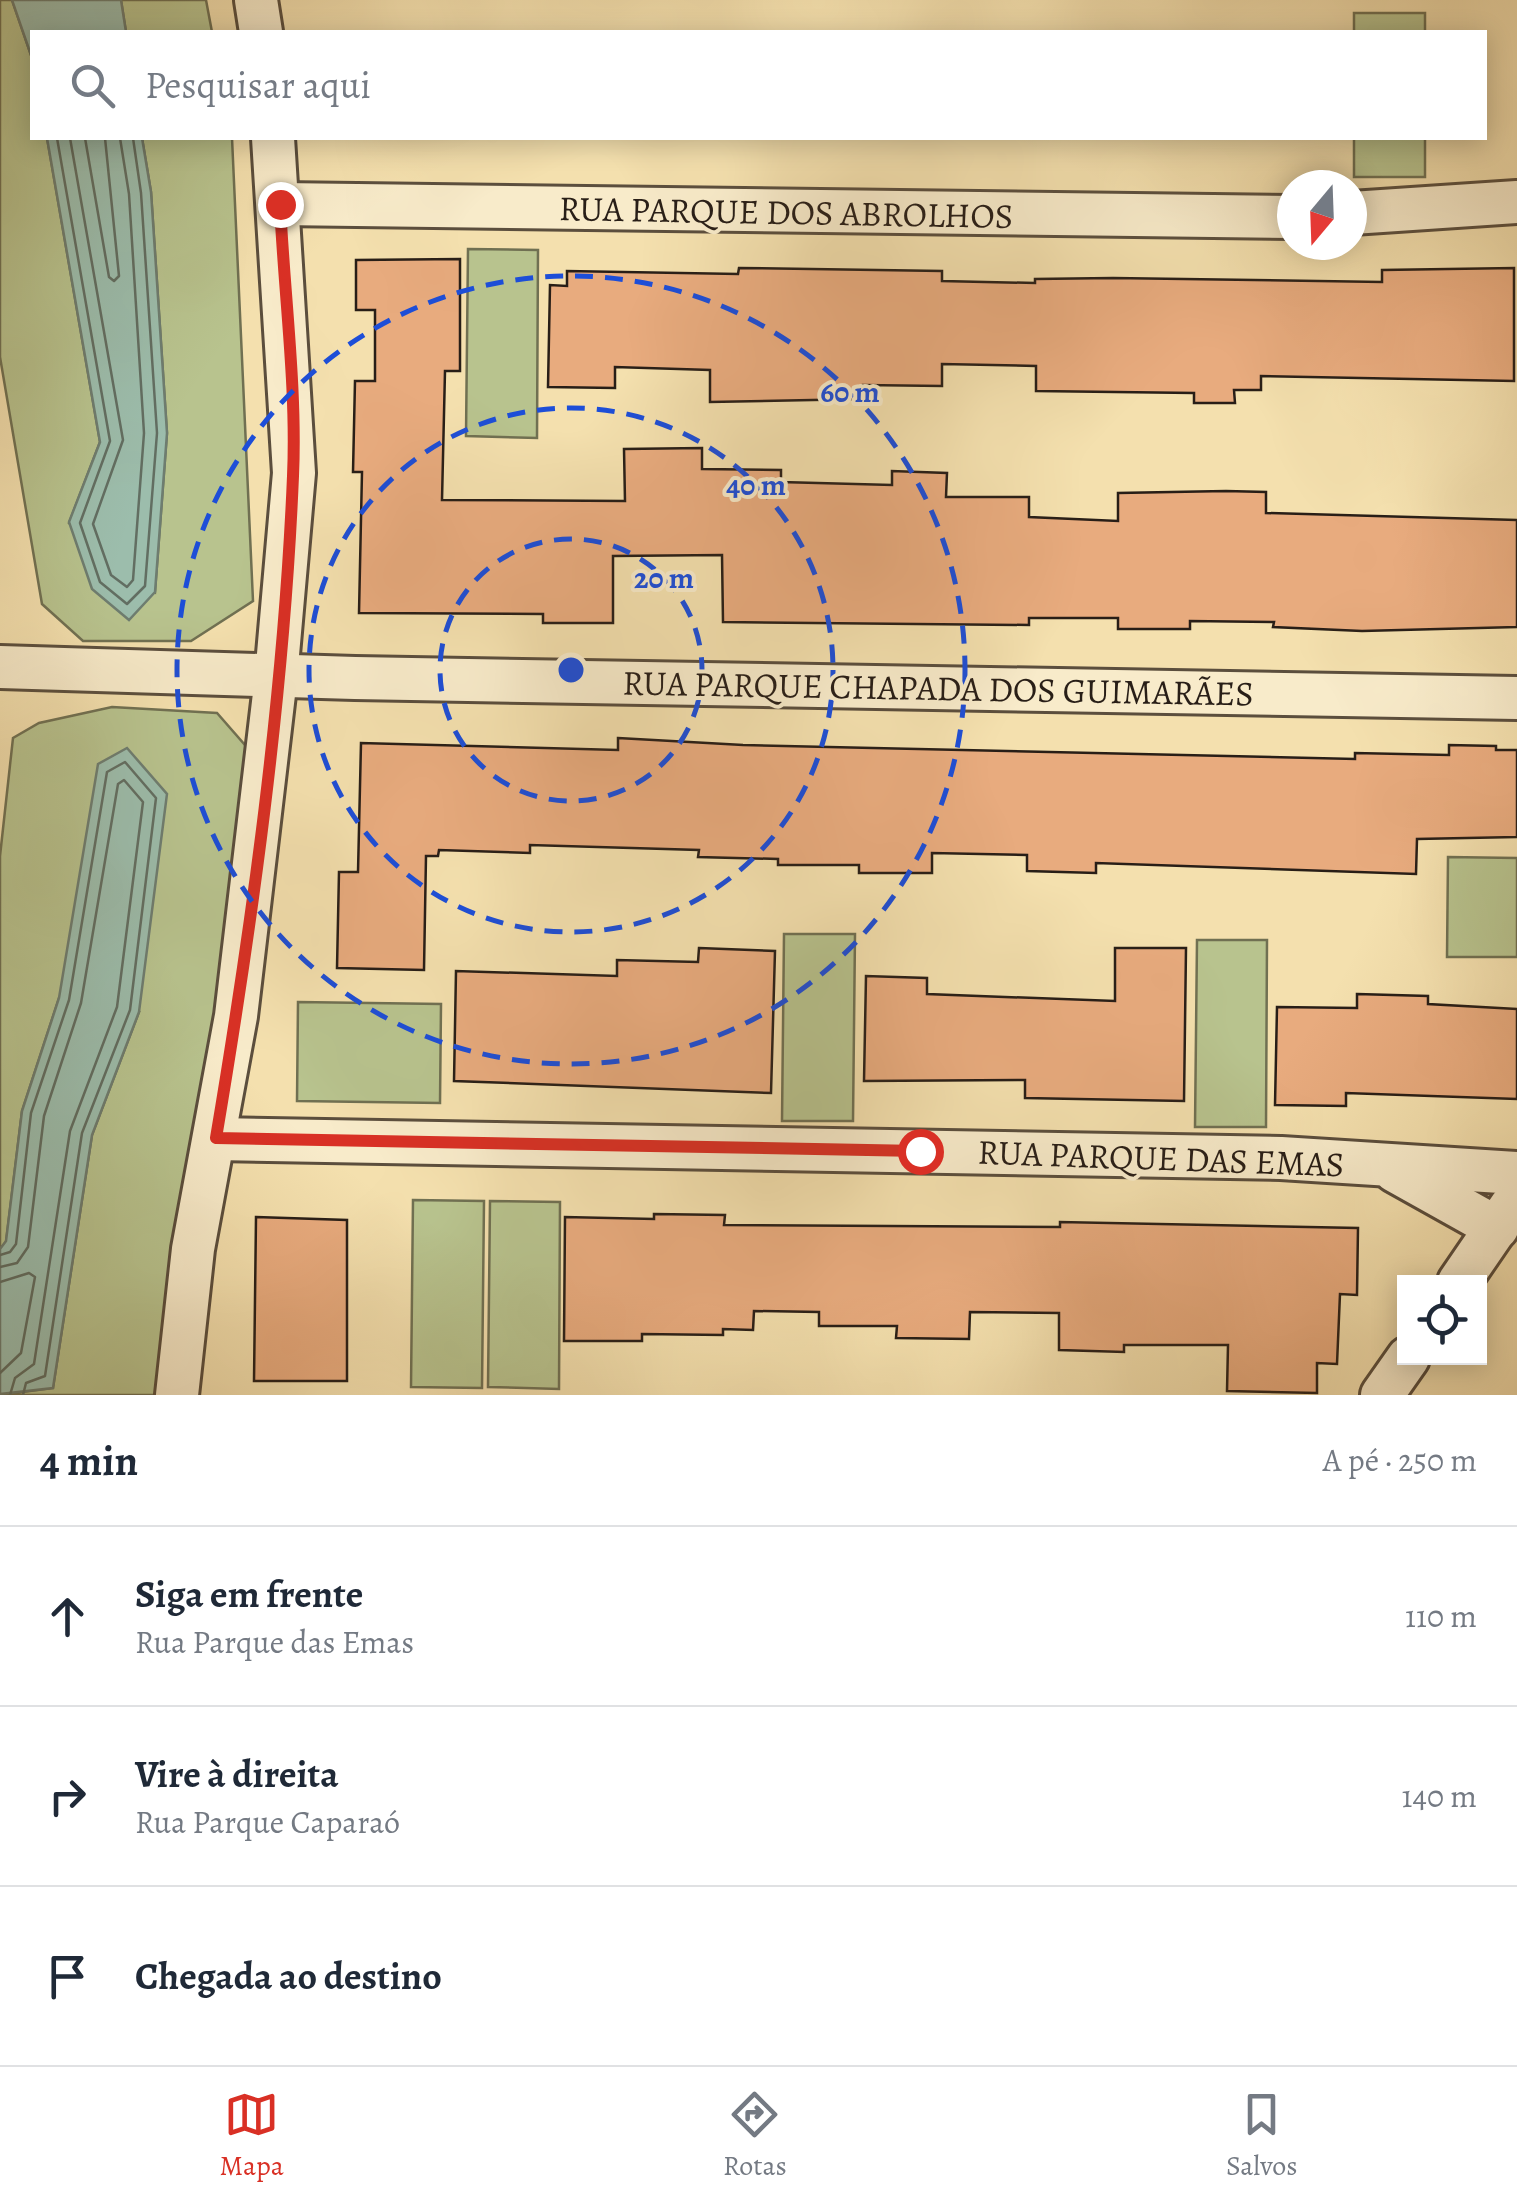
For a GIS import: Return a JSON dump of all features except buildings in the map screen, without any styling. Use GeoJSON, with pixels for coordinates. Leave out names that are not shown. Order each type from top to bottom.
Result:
{"type":"FeatureCollection","features":[{"type":"Feature","properties":{"kind":"street"},"geometry":{"type":"LineString","coordinates":[[256,0],[261,30]]}},
{"type":"Feature","properties":{"kind":"street"},"geometry":{"type":"LineString","coordinates":[[177,1395],[193,1249],[236,1016],[276,677],[294,473],[273,140]]}},
{"type":"Feature","properties":{"kind":"street"},"geometry":{"type":"LineString","coordinates":[[1367,212],[1517,202]]}},
{"type":"Feature","properties":{"kind":"street","name":"RUA PARQUE DOS ABROLHOS"},"geometry":{"type":"LineString","coordinates":[[280,204],[1277,218]]}},
{"type":"Feature","properties":{"kind":"street","name":"RUA PARQUE CHAPADA DOS GUIMARÃES"},"geometry":{"type":"LineString","coordinates":[[0,667],[276,677],[1517,698]]}},
{"type":"Feature","properties":{"kind":"street","name":"RUA PARQUE DAS EMAS"},"geometry":{"type":"LineString","coordinates":[[216,1138],[1281,1158],[1517,1173]]}},
{"type":"Feature","properties":{"kind":"street","name":"RUA PARQUE DAS EMAS"},"geometry":{"type":"LineString","coordinates":[[1386,1166],[1507,1213]]}},
{"type":"Feature","properties":{"kind":"street"},"geometry":{"type":"LineString","coordinates":[[1464,1275],[1507,1213]]}},
{"type":"Feature","properties":{"kind":"street"},"geometry":{"type":"LineString","coordinates":[[1382,1395],[1403,1365]]}},
{"type":"Feature","properties":{"kind":"green space"},"geometry":{"type":"Polygon","coordinates":[[[0,0],[12,0],[30,52],[30,140],[47,140],[100,442],[69,523],[155,592],[167,433],[151,192],[142,140],[232,140],[253,601],[191,641],[83,641],[42,604],[0,357],[0,0]]]}},
{"type":"Feature","properties":{"kind":"green space"},"geometry":{"type":"Polygon","coordinates":[[[121,0],[206,0],[212,30],[126,30],[121,0]]]}},
{"type":"Feature","properties":{"kind":"green space"},"geometry":{"type":"Polygon","coordinates":[[[1354,13],[1425,13],[1425,30],[1354,30],[1354,13]]]}},
{"type":"Feature","properties":{"kind":"green space"},"geometry":{"type":"Polygon","coordinates":[[[1354,140],[1425,140],[1425,177],[1367,177],[1367,170],[1354,170],[1354,140]]]}},
{"type":"Feature","properties":{"kind":"green space"},"geometry":{"type":"Polygon","coordinates":[[[468,249],[538,250],[537,438],[466,436],[468,249]]]}},
{"type":"Feature","properties":{"kind":"green space"},"geometry":{"type":"Polygon","coordinates":[[[112,707],[217,713],[258,760],[210,1093],[166,1294],[162,1395],[0,1395],[53,1388],[92,1135],[139,1012],[59,998],[22,1111],[6,1242],[0,1249],[0,856],[13,738],[39,723],[112,707]]]}},
{"type":"Feature","properties":{"kind":"green space"},"geometry":{"type":"Polygon","coordinates":[[[1448,857],[1517,858],[1517,957],[1447,957],[1448,857]]]}},
{"type":"Feature","properties":{"kind":"green space"},"geometry":{"type":"Polygon","coordinates":[[[784,934],[855,934],[853,1121],[782,1121],[784,934]]]}},
{"type":"Feature","properties":{"kind":"green space"},"geometry":{"type":"Polygon","coordinates":[[[1197,940],[1267,940],[1266,1127],[1195,1127],[1197,940]]]}},
{"type":"Feature","properties":{"kind":"green space"},"geometry":{"type":"Polygon","coordinates":[[[298,1002],[441,1004],[440,1103],[297,1101],[298,1002]]]}},
{"type":"Feature","properties":{"kind":"green space"},"geometry":{"type":"Polygon","coordinates":[[[413,1200],[484,1201],[482,1388],[411,1387],[413,1200]]]}},
{"type":"Feature","properties":{"kind":"green space"},"geometry":{"type":"Polygon","coordinates":[[[490,1201],[560,1202],[559,1389],[488,1387],[490,1201]]]}},
{"type":"Feature","properties":{"kind":"water"},"geometry":{"type":"Polygon","coordinates":[[[12,0],[121,0],[126,30],[30,30],[30,52],[12,0]]]}},
{"type":"Feature","properties":{"kind":"water"},"geometry":{"type":"Polygon","coordinates":[[[47,140],[142,140],[151,192],[167,433],[155,592],[129,620],[92,589],[69,522],[100,442],[47,140]]]}},
{"type":"Feature","properties":{"kind":"water"},"geometry":{"type":"Polygon","coordinates":[[[127,748],[167,794],[139,1012],[92,1135],[53,1388],[0,1394],[0,1249],[6,1241],[22,1111],[59,998],[98,764],[127,748]]]}},
{"type":"Feature","properties":{"kind":"route"},"geometry":{"type":"LineString","coordinates":[[280,204],[294,473],[270,738],[236,1016],[216,1138],[920,1151]]}}]}
